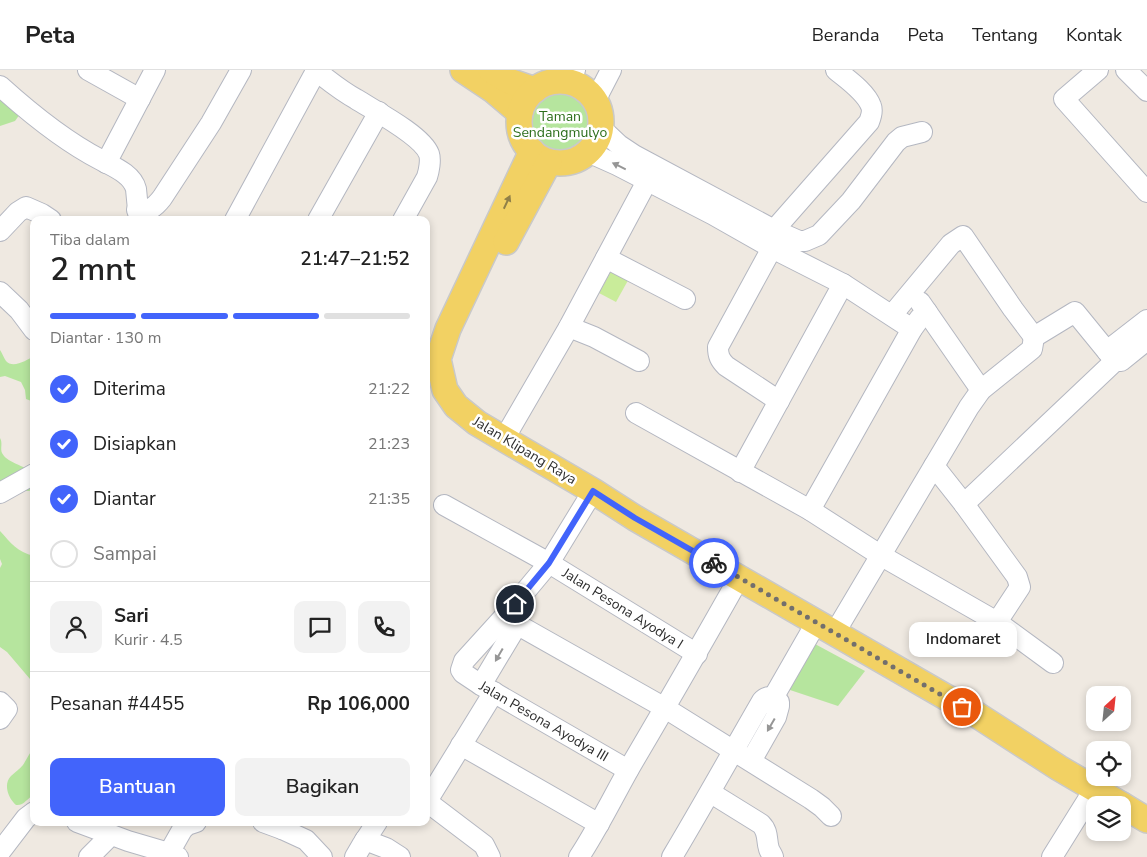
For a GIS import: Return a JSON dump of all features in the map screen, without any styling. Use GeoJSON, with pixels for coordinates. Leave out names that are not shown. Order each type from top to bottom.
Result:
{"type":"FeatureCollection","features":[{"type":"Feature","properties":{"kind":"main road"},"geometry":{"type":"LineString","coordinates":[[463,70],[493,90],[520,113]]}},
{"type":"Feature","properties":{"kind":"main road"},"geometry":{"type":"LineString","coordinates":[[491,70],[509,81],[535,90]]}},
{"type":"Feature","properties":{"kind":"main road"},"geometry":{"type":"LineString","coordinates":[[568,76],[574,84],[587,91],[596,101],[600,114],[601,128],[597,141],[588,152],[577,160],[563,163],[540,157],[523,140],[519,127],[520,113],[525,100],[535,90],[547,83],[568,76]]}},
{"type":"Feature","properties":{"kind":"main road","name":"Jalan Klipang Raya"},"geometry":{"type":"LineString","coordinates":[[540,157],[434,358],[445,390],[456,406],[504,440],[593,491],[635,518],[968,710],[1059,768],[1108,796]]}},
{"type":"Feature","properties":{"kind":"main road","name":"Jalan Klipang Raya"},"geometry":{"type":"LineString","coordinates":[[1131,810],[1147,820]]}},
{"type":"Feature","properties":{"kind":"street"},"geometry":{"type":"LineString","coordinates":[[88,70],[140,99]]}},
{"type":"Feature","properties":{"kind":"street"},"geometry":{"type":"LineString","coordinates":[[106,163],[155,70]]}},
{"type":"Feature","properties":{"kind":"street"},"geometry":{"type":"LineString","coordinates":[[138,215],[155,207],[162,198],[211,123],[241,70]]}},
{"type":"Feature","properties":{"kind":"street"},"geometry":{"type":"LineString","coordinates":[[237,216],[315,70],[354,99],[378,112],[419,140],[430,154],[427,177],[405,216]]}},
{"type":"Feature","properties":{"kind":"street"},"geometry":{"type":"LineString","coordinates":[[596,101],[611,70]]}},
{"type":"Feature","properties":{"kind":"street"},"geometry":{"type":"LineString","coordinates":[[779,401],[726,366],[720,360],[718,347],[773,239],[869,122],[871,107],[865,95],[836,70]]}},
{"type":"Feature","properties":{"kind":"street"},"geometry":{"type":"LineString","coordinates":[[1098,70],[1064,99],[1147,192]]}},
{"type":"Feature","properties":{"kind":"street"},"geometry":{"type":"LineString","coordinates":[[1126,70],[1147,91]]}},
{"type":"Feature","properties":{"kind":"street"},"geometry":{"type":"LineString","coordinates":[[0,86],[60,135],[88,154],[120,170],[130,178],[134,184],[137,197],[138,215]]}},
{"type":"Feature","properties":{"kind":"street"},"geometry":{"type":"LineString","coordinates":[[320,216],[378,112]]}},
{"type":"Feature","properties":{"kind":"street"},"geometry":{"type":"LineString","coordinates":[[601,128],[651,173],[773,239],[912,329]]}},
{"type":"Feature","properties":{"kind":"street"},"geometry":{"type":"LineString","coordinates":[[773,239],[805,241],[819,235],[851,201],[896,142],[902,137],[922,132]]}},
{"type":"Feature","properties":{"kind":"street"},"geometry":{"type":"LineString","coordinates":[[588,152],[617,165],[651,173]]}},
{"type":"Feature","properties":{"kind":"street"},"geometry":{"type":"LineString","coordinates":[[504,440],[569,326],[651,173]]}},
{"type":"Feature","properties":{"kind":"street"},"geometry":{"type":"LineString","coordinates":[[0,231],[18,212],[26,207],[45,216]]}},
{"type":"Feature","properties":{"kind":"street"},"geometry":{"type":"LineString","coordinates":[[773,698],[880,555],[981,390],[1032,349],[1034,338],[963,236],[951,244],[892,315]]}},
{"type":"Feature","properties":{"kind":"street"},"geometry":{"type":"LineString","coordinates":[[606,258],[685,299]]}},
{"type":"Feature","properties":{"kind":"street"},"geometry":{"type":"LineString","coordinates":[[740,472],[843,284]]}},
{"type":"Feature","properties":{"kind":"street"},"geometry":{"type":"LineString","coordinates":[[912,291],[981,390]]}},
{"type":"Feature","properties":{"kind":"street"},"geometry":{"type":"LineString","coordinates":[[0,292],[30,325]]}},
{"type":"Feature","properties":{"kind":"street"},"geometry":{"type":"LineString","coordinates":[[810,510],[912,329],[927,312]]}},
{"type":"Feature","properties":{"kind":"street"},"geometry":{"type":"LineString","coordinates":[[1034,338],[1075,312],[1111,356],[1121,361],[1147,340]]}},
{"type":"Feature","properties":{"kind":"street"},"geometry":{"type":"LineString","coordinates":[[964,504],[1147,320]]}},
{"type":"Feature","properties":{"kind":"street"},"geometry":{"type":"LineString","coordinates":[[569,326],[639,361]]}},
{"type":"Feature","properties":{"kind":"street"},"geometry":{"type":"LineString","coordinates":[[636,413],[810,510],[880,555],[997,622],[1053,662]]}},
{"type":"Feature","properties":{"kind":"street"},"geometry":{"type":"LineString","coordinates":[[934,466],[1017,577],[1020,587],[1018,592],[997,622]]}},
{"type":"Feature","properties":{"kind":"street"},"geometry":{"type":"LineString","coordinates":[[0,493],[30,476]]}},
{"type":"Feature","properties":{"kind":"street"},"geometry":{"type":"LineString","coordinates":[[430,795],[461,745],[488,688],[510,621],[549,563],[593,491]]}},
{"type":"Feature","properties":{"kind":"street","name":"Jalan Pesona Ayodya I"},"geometry":{"type":"LineString","coordinates":[[444,505],[549,563],[697,654]]}},
{"type":"Feature","properties":{"kind":"street"},"geometry":{"type":"LineString","coordinates":[[579,857],[739,578]]}},
{"type":"Feature","properties":{"kind":"street"},"geometry":{"type":"LineString","coordinates":[[510,621],[665,708],[811,799],[831,816]]}},
{"type":"Feature","properties":{"kind":"street","name":"Jalan Pesona Ayodya III"},"geometry":{"type":"LineString","coordinates":[[510,621],[469,654],[462,665],[461,670],[463,673],[628,770]]}},
{"type":"Feature","properties":{"kind":"street"},"geometry":{"type":"LineString","coordinates":[[672,857],[711,793],[762,701],[766,697],[773,698],[779,702],[776,717],[752,761]]}},
{"type":"Feature","properties":{"kind":"street"},"geometry":{"type":"LineString","coordinates":[[0,702],[7,709],[0,719]]}},
{"type":"Feature","properties":{"kind":"street"},"geometry":{"type":"LineString","coordinates":[[461,745],[598,824]]}},
{"type":"Feature","properties":{"kind":"street"},"geometry":{"type":"LineString","coordinates":[[1052,857],[1095,788]]}},
{"type":"Feature","properties":{"kind":"street"},"geometry":{"type":"LineString","coordinates":[[711,793],[765,828],[769,854]]}},
{"type":"Feature","properties":{"kind":"street"},"geometry":{"type":"LineString","coordinates":[[430,804],[487,851],[506,857]]}},
{"type":"Feature","properties":{"kind":"street"},"geometry":{"type":"LineString","coordinates":[[0,852],[30,815]]}},
{"type":"Feature","properties":{"kind":"street"},"geometry":{"type":"LineString","coordinates":[[89,826],[174,855],[182,830],[187,826]]}},
{"type":"Feature","properties":{"kind":"street"},"geometry":{"type":"LineString","coordinates":[[284,826],[306,840],[322,857]]}},
{"type":"Feature","properties":{"kind":"street"},"geometry":{"type":"LineString","coordinates":[[360,849],[374,826]]}},
{"type":"Feature","properties":{"kind":"street"},"geometry":{"type":"LineString","coordinates":[[89,857],[111,834]]}},
{"type":"Feature","properties":{"kind":"street"},"geometry":{"type":"LineString","coordinates":[[360,849],[386,848],[400,857]]}},
{"type":"Feature","properties":{"kind":"green space"},"geometry":{"type":"Polygon","coordinates":[[[0,88],[20,114],[15,121],[0,126],[0,88]]]}},
{"type":"Feature","properties":{"kind":"green space","name":"Taman Sendangmulyo"},"geometry":{"type":"Polygon","coordinates":[[[553,91],[567,91],[579,96],[588,105],[593,117],[591,137],[584,148],[567,157],[553,157],[541,152],[532,143],[527,131],[527,117],[532,105],[541,96],[553,91]]]}},
{"type":"Feature","properties":{"kind":"green space"},"geometry":{"type":"Polygon","coordinates":[[[614,266],[631,275],[616,302],[599,293],[614,266]]]}},
{"type":"Feature","properties":{"kind":"green space"},"geometry":{"type":"Polygon","coordinates":[[[0,350],[6,361],[12,364],[30,359],[30,400],[26,399],[25,390],[21,382],[5,376],[0,377],[0,350]]]}},
{"type":"Feature","properties":{"kind":"green space"},"geometry":{"type":"Polygon","coordinates":[[[0,438],[1,451],[5,457],[30,472],[30,491],[0,488],[0,438]]]}},
{"type":"Feature","properties":{"kind":"green space"},"geometry":{"type":"Polygon","coordinates":[[[0,531],[11,543],[30,555],[30,679],[7,652],[0,647],[0,568],[2,564],[0,559],[0,531]]]}},
{"type":"Feature","properties":{"kind":"green space"},"geometry":{"type":"Polygon","coordinates":[[[815,644],[865,671],[838,706],[787,689],[815,644]]]}},
{"type":"Feature","properties":{"kind":"green space"},"geometry":{"type":"Polygon","coordinates":[[[30,753],[30,798],[16,805],[9,795],[7,783],[11,776],[23,765],[30,753]]]}},
{"type":"Feature","properties":{"kind":"way so far"},"geometry":{"type":"LineString","coordinates":[[714,563],[962,707]]}},
{"type":"Feature","properties":{"kind":"place","name":"Indomaret"},"geometry":{"type":"Point","coordinates":[962,707]}},
{"type":"Feature","properties":{"kind":"route"},"geometry":{"type":"LineString","coordinates":[[515,604],[549,563],[593,491],[635,518],[714,563]]}}]}
